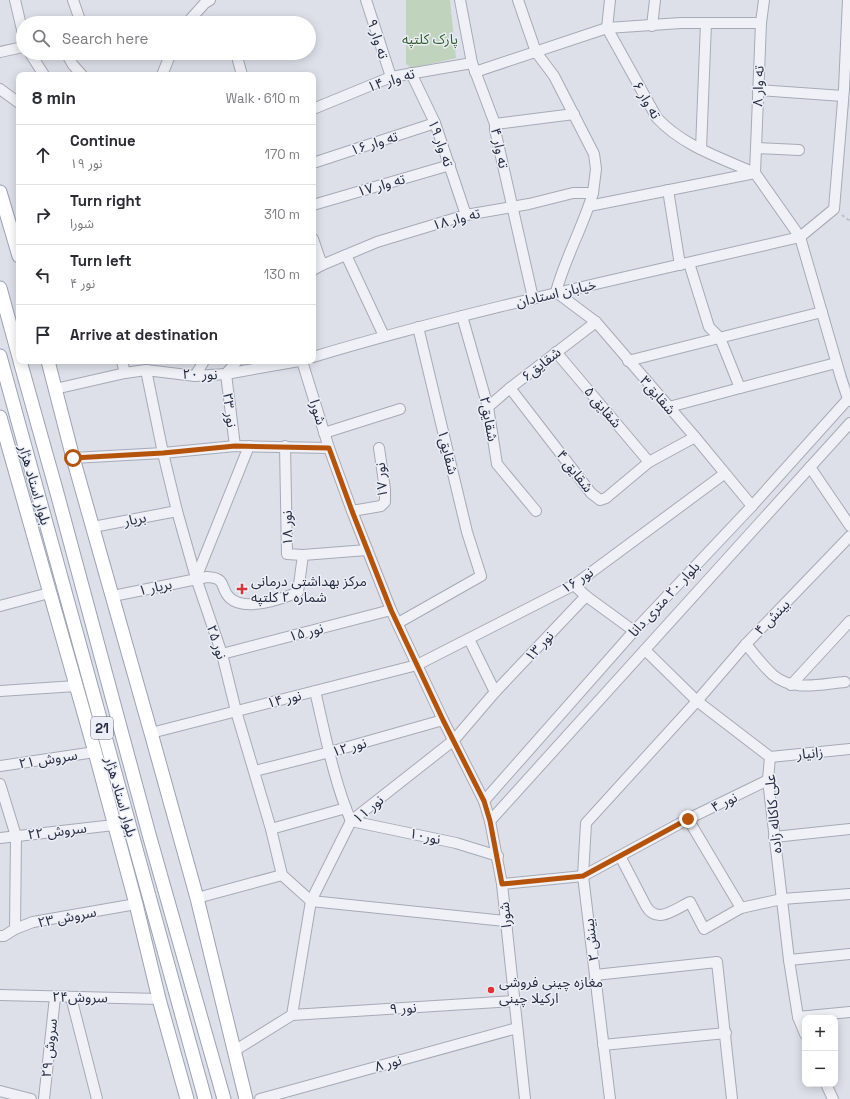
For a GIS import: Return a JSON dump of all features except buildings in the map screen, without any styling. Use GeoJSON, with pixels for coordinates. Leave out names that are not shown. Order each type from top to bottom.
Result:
{"type":"FeatureCollection","features":[{"type":"Feature","properties":{"kind":"main road"},"geometry":{"type":"LineString","coordinates":[[0,192],[16,246]]}},
{"type":"Feature","properties":{"kind":"main road"},"geometry":{"type":"LineString","coordinates":[[0,288],[16,346]]}},
{"type":"Feature","properties":{"kind":"main road","name":"بلوار استاد هژار"},"geometry":{"type":"LineString","coordinates":[[0,356],[205,1099]]}},
{"type":"Feature","properties":{"kind":"main road","name":"بلوار استاد هژار"},"geometry":{"type":"LineString","coordinates":[[21,364],[150,838],[224,1099]]}},
{"type":"Feature","properties":{"kind":"main road"},"geometry":{"type":"LineString","coordinates":[[49,364],[73,458],[113,596],[196,898],[246,1099]]}},
{"type":"Feature","properties":{"kind":"main road","name":"بلوار استاد هژار"},"geometry":{"type":"LineString","coordinates":[[0,416],[95,752],[136,904],[159,999],[187,1099]]}},
{"type":"Feature","properties":{"kind":"main road"},"geometry":{"type":"LineString","coordinates":[[126,870],[157,925]]}},
{"type":"Feature","properties":{"kind":"street"},"geometry":{"type":"LineString","coordinates":[[15,0],[19,16]]}},
{"type":"Feature","properties":{"kind":"street"},"geometry":{"type":"LineString","coordinates":[[73,0],[79,16]]}},
{"type":"Feature","properties":{"kind":"street"},"geometry":{"type":"LineString","coordinates":[[193,16],[205,3],[210,0]]}},
{"type":"Feature","properties":{"kind":"street","name":"ته وار ۹"},"geometry":{"type":"LineString","coordinates":[[366,0],[391,77]]}},
{"type":"Feature","properties":{"kind":"street","name":"ته وار ۴"},"geometry":{"type":"LineString","coordinates":[[460,0],[474,67],[495,124],[495,130],[533,298]]}},
{"type":"Feature","properties":{"kind":"street"},"geometry":{"type":"LineString","coordinates":[[518,0],[536,52],[554,76],[594,154],[596,162],[596,178],[593,193],[562,270],[556,292]]}},
{"type":"Feature","properties":{"kind":"street"},"geometry":{"type":"LineString","coordinates":[[607,28],[610,0]]}},
{"type":"Feature","properties":{"kind":"street"},"geometry":{"type":"LineString","coordinates":[[652,26],[656,0]]}},
{"type":"Feature","properties":{"kind":"street","name":"ته وار ۸"},"geometry":{"type":"LineString","coordinates":[[755,173],[761,23],[764,0]]}},
{"type":"Feature","properties":{"kind":"street"},"geometry":{"type":"LineString","coordinates":[[800,237],[834,209],[844,96],[848,0]]}},
{"type":"Feature","properties":{"kind":"street","name":"ته وار ۱۴"},"geometry":{"type":"LineString","coordinates":[[316,108],[391,77],[412,73],[474,67],[536,52],[607,28],[681,23],[761,23]]}},
{"type":"Feature","properties":{"kind":"street"},"geometry":{"type":"LineString","coordinates":[[701,149],[706,23]]}},
{"type":"Feature","properties":{"kind":"street","name":"ته وار ۶"},"geometry":{"type":"LineString","coordinates":[[607,28],[656,118],[690,144],[755,173]]}},
{"type":"Feature","properties":{"kind":"street"},"geometry":{"type":"LineString","coordinates":[[0,52],[16,49]]}},
{"type":"Feature","properties":{"kind":"street"},"geometry":{"type":"LineString","coordinates":[[34,60],[42,72]]}},
{"type":"Feature","properties":{"kind":"street"},"geometry":{"type":"LineString","coordinates":[[70,60],[79,72]]}},
{"type":"Feature","properties":{"kind":"street"},"geometry":{"type":"LineString","coordinates":[[163,72],[167,60]]}},
{"type":"Feature","properties":{"kind":"street"},"geometry":{"type":"LineString","coordinates":[[238,60],[241,72]]}},
{"type":"Feature","properties":{"kind":"street","name":"ته وار ۱۹"},"geometry":{"type":"LineString","coordinates":[[412,73],[435,123],[466,215]]}},
{"type":"Feature","properties":{"kind":"street"},"geometry":{"type":"LineString","coordinates":[[0,89],[16,101]]}},
{"type":"Feature","properties":{"kind":"street"},"geometry":{"type":"LineString","coordinates":[[758,90],[844,96]]}},
{"type":"Feature","properties":{"kind":"street"},"geometry":{"type":"LineString","coordinates":[[495,124],[574,114]]}},
{"type":"Feature","properties":{"kind":"street","name":"ته وار ۱۶"},"geometry":{"type":"LineString","coordinates":[[316,163],[435,123]]}},
{"type":"Feature","properties":{"kind":"street"},"geometry":{"type":"LineString","coordinates":[[756,148],[799,150]]}},
{"type":"Feature","properties":{"kind":"street","name":"ته وار ۱۷"},"geometry":{"type":"LineString","coordinates":[[316,204],[450,165]]}},
{"type":"Feature","properties":{"kind":"street"},"geometry":{"type":"LineString","coordinates":[[589,206],[755,173],[800,237],[836,363],[849,400]]}},
{"type":"Feature","properties":{"kind":"street"},"geometry":{"type":"LineString","coordinates":[[668,190],[685,264],[709,327],[720,338],[740,388]]}},
{"type":"Feature","properties":{"kind":"street","name":"ته وار ۱۸"},"geometry":{"type":"LineString","coordinates":[[316,268],[376,242],[466,215],[573,193],[593,193]]}},
{"type":"Feature","properties":{"kind":"street","name":"خیابان استادان"},"geometry":{"type":"LineString","coordinates":[[316,356],[384,336],[556,292],[800,237]]}},
{"type":"Feature","properties":{"kind":"street"},"geometry":{"type":"LineString","coordinates":[[316,248],[322,265]]}},
{"type":"Feature","properties":{"kind":"street"},"geometry":{"type":"LineString","coordinates":[[346,255],[384,336]]}},
{"type":"Feature","properties":{"kind":"street","name":"شقایق۳"},"geometry":{"type":"LineString","coordinates":[[556,292],[596,322],[752,506]]}},
{"type":"Feature","properties":{"kind":"street"},"geometry":{"type":"LineString","coordinates":[[628,360],[822,312]]}},
{"type":"Feature","properties":{"kind":"street","name":"شقایق۲"},"geometry":{"type":"LineString","coordinates":[[462,316],[488,407],[498,464],[536,511]]}},
{"type":"Feature","properties":{"kind":"street","name":"شقایق۶"},"geometry":{"type":"LineString","coordinates":[[488,407],[510,388],[596,322]]}},
{"type":"Feature","properties":{"kind":"street","name":"شقایق۱"},"geometry":{"type":"LineString","coordinates":[[398,622],[480,576],[467,532],[418,328]]}},
{"type":"Feature","properties":{"kind":"street","name":"شقایق ۵"},"geometry":{"type":"LineString","coordinates":[[556,352],[649,462]]}},
{"type":"Feature","properties":{"kind":"street"},"geometry":{"type":"LineString","coordinates":[[669,407],[836,363]]}},
{"type":"Feature","properties":{"kind":"street"},"geometry":{"type":"LineString","coordinates":[[123,364],[125,373]]}},
{"type":"Feature","properties":{"kind":"street"},"geometry":{"type":"LineString","coordinates":[[195,376],[202,364]]}},
{"type":"Feature","properties":{"kind":"street"},"geometry":{"type":"LineString","coordinates":[[226,374],[234,364]]}},
{"type":"Feature","properties":{"kind":"street","name":"نور ۲۰"},"geometry":{"type":"LineString","coordinates":[[55,389],[125,373],[146,370],[195,376],[226,374],[284,364]]}},
{"type":"Feature","properties":{"kind":"street","name":"شورا"},"geometry":{"type":"LineString","coordinates":[[302,364],[329,448],[391,610],[398,622],[416,665],[484,801],[498,856],[502,884],[525,1099]]}},
{"type":"Feature","properties":{"kind":"street","name":"نور ۲۵"},"geometry":{"type":"LineString","coordinates":[[146,370],[163,453],[177,511],[196,578],[222,654],[236,711],[271,829],[282,875]]}},
{"type":"Feature","properties":{"kind":"street","name":"نور ۲۳"},"geometry":{"type":"LineString","coordinates":[[226,374],[235,446]]}},
{"type":"Feature","properties":{"kind":"street","name":"شقایق ۴"},"geometry":{"type":"LineString","coordinates":[[510,388],[591,493],[600,500],[606,498],[649,462],[695,437]]}},
{"type":"Feature","properties":{"kind":"street","name":"بلوار ۲۰ متری دانا"},"geometry":{"type":"LineString","coordinates":[[484,801],[634,631],[752,506],[849,400]]}},
{"type":"Feature","properties":{"kind":"street"},"geometry":{"type":"LineString","coordinates":[[324,434],[400,410]]}},
{"type":"Feature","properties":{"kind":"street","name":"بلوار ۲۰ متری دانا"},"geometry":{"type":"LineString","coordinates":[[490,821],[850,423]]}},
{"type":"Feature","properties":{"kind":"street"},"geometry":{"type":"LineString","coordinates":[[73,458],[163,453],[235,446],[329,448]]}},
{"type":"Feature","properties":{"kind":"street"},"geometry":{"type":"LineString","coordinates":[[196,578],[249,446]]}},
{"type":"Feature","properties":{"kind":"street","name":"نور ۱۸"},"geometry":{"type":"LineString","coordinates":[[285,446],[287,554],[367,550]]}},
{"type":"Feature","properties":{"kind":"street","name":"نور ۱۷"},"geometry":{"type":"LineString","coordinates":[[352,511],[381,506],[385,502],[385,489],[379,448]]}},
{"type":"Feature","properties":{"kind":"street"},"geometry":{"type":"LineString","coordinates":[[810,467],[850,526]]}},
{"type":"Feature","properties":{"kind":"street","name":"نور ۱۶"},"geometry":{"type":"LineString","coordinates":[[416,665],[574,585],[724,474]]}},
{"type":"Feature","properties":{"kind":"street","name":"بریار"},"geometry":{"type":"LineString","coordinates":[[93,527],[177,511]]}},
{"type":"Feature","properties":{"kind":"street","name":"بینش ۴"},"geometry":{"type":"LineString","coordinates":[[583,876],[586,823],[697,701],[746,644],[850,536]]}},
{"type":"Feature","properties":{"kind":"street","name":"بریار ۱"},"geometry":{"type":"LineString","coordinates":[[113,596],[196,578],[216,578],[222,583],[228,597],[234,602],[242,604],[260,603],[282,599],[298,592],[303,554]]}},
{"type":"Feature","properties":{"kind":"street"},"geometry":{"type":"LineString","coordinates":[[574,585],[586,596],[634,631]]}},
{"type":"Feature","properties":{"kind":"street"},"geometry":{"type":"LineString","coordinates":[[0,606],[49,593]]}},
{"type":"Feature","properties":{"kind":"street","name":"نور ۱۳"},"geometry":{"type":"LineString","coordinates":[[454,740],[496,692],[586,596]]}},
{"type":"Feature","properties":{"kind":"street","name":"نور ۱۵"},"geometry":{"type":"LineString","coordinates":[[222,654],[391,610]]}},
{"type":"Feature","properties":{"kind":"street"},"geometry":{"type":"LineString","coordinates":[[791,685],[850,621]]}},
{"type":"Feature","properties":{"kind":"street"},"geometry":{"type":"LineString","coordinates":[[468,639],[496,692]]}},
{"type":"Feature","properties":{"kind":"street"},"geometry":{"type":"LineString","coordinates":[[746,644],[772,675],[791,685],[797,686],[845,682]]}},
{"type":"Feature","properties":{"kind":"street","name":"علی کاکاله زاده"},"geometry":{"type":"LineString","coordinates":[[645,650],[697,701],[770,757],[768,780],[774,836],[789,960],[798,1017],[802,1027]]}},
{"type":"Feature","properties":{"kind":"street","name":"نور ۱۴"},"geometry":{"type":"LineString","coordinates":[[151,733],[416,665]]}},
{"type":"Feature","properties":{"kind":"street"},"geometry":{"type":"LineString","coordinates":[[0,691],[76,686]]}},
{"type":"Feature","properties":{"kind":"street"},"geometry":{"type":"LineString","coordinates":[[315,691],[330,752],[351,821]]}},
{"type":"Feature","properties":{"kind":"street","name":"نور ۱۲"},"geometry":{"type":"LineString","coordinates":[[255,771],[330,752],[443,720]]}},
{"type":"Feature","properties":{"kind":"street","name":"نور ۱۱"},"geometry":{"type":"LineString","coordinates":[[292,1015],[311,901],[351,821],[454,740]]}},
{"type":"Feature","properties":{"kind":"street","name":"زانیار"},"geometry":{"type":"LineString","coordinates":[[770,757],[850,749]]}},
{"type":"Feature","properties":{"kind":"street","name":"سروش ۲۱"},"geometry":{"type":"LineString","coordinates":[[0,766],[95,752]]}},
{"type":"Feature","properties":{"kind":"street","name":"نور ۴"},"geometry":{"type":"LineString","coordinates":[[502,884],[583,876],[688,819],[768,780]]}},
{"type":"Feature","properties":{"kind":"street"},"geometry":{"type":"LineString","coordinates":[[0,784],[16,836],[15,929]]}},
{"type":"Feature","properties":{"kind":"street"},"geometry":{"type":"LineString","coordinates":[[271,829],[346,808]]}},
{"type":"Feature","properties":{"kind":"street"},"geometry":{"type":"LineString","coordinates":[[688,819],[741,908]]}},
{"type":"Feature","properties":{"kind":"street","name":"نور۱۰"},"geometry":{"type":"LineString","coordinates":[[351,821],[456,843],[498,856]]}},
{"type":"Feature","properties":{"kind":"street","name":"سروش ۲۲"},"geometry":{"type":"LineString","coordinates":[[0,838],[114,825]]}},
{"type":"Feature","properties":{"kind":"street"},"geometry":{"type":"LineString","coordinates":[[774,836],[850,829]]}},
{"type":"Feature","properties":{"kind":"street"},"geometry":{"type":"LineString","coordinates":[[620,856],[646,906],[653,915],[663,915],[690,902],[704,929],[741,908],[782,900],[850,894]]}},
{"type":"Feature","properties":{"kind":"street"},"geometry":{"type":"LineString","coordinates":[[196,898],[282,875],[311,901],[505,921]]}},
{"type":"Feature","properties":{"kind":"street","name":"بینش ۲"},"geometry":{"type":"LineString","coordinates":[[583,876],[610,1099]]}},
{"type":"Feature","properties":{"kind":"street","name":"سروش ۲۳"},"geometry":{"type":"LineString","coordinates":[[0,936],[4,936],[15,929],[33,922],[136,904]]}},
{"type":"Feature","properties":{"kind":"street"},"geometry":{"type":"LineString","coordinates":[[789,960],[850,954]]}},
{"type":"Feature","properties":{"kind":"street"},"geometry":{"type":"LineString","coordinates":[[595,975],[717,962],[726,1033],[732,1099]]}},
{"type":"Feature","properties":{"kind":"street","name":"سروش۲۴"},"geometry":{"type":"LineString","coordinates":[[0,995],[159,999]]}},
{"type":"Feature","properties":{"kind":"street","name":"سروش ۲۹"},"geometry":{"type":"LineString","coordinates":[[44,1099],[55,997]]}},
{"type":"Feature","properties":{"kind":"street"},"geometry":{"type":"LineString","coordinates":[[71,997],[97,1099]]}},
{"type":"Feature","properties":{"kind":"street","name":"نور ۹"},"geometry":{"type":"LineString","coordinates":[[292,1015],[514,1002]]}},
{"type":"Feature","properties":{"kind":"street"},"geometry":{"type":"LineString","coordinates":[[798,1017],[850,1012]]}},
{"type":"Feature","properties":{"kind":"street"},"geometry":{"type":"LineString","coordinates":[[234,1051],[292,1015]]}},
{"type":"Feature","properties":{"kind":"street","name":"نور ۸"},"geometry":{"type":"LineString","coordinates":[[260,1099],[517,1028]]}},
{"type":"Feature","properties":{"kind":"street"},"geometry":{"type":"LineString","coordinates":[[604,1045],[726,1033]]}},
{"type":"Feature","properties":{"kind":"street"},"geometry":{"type":"LineString","coordinates":[[827,1087],[833,1099]]}},
{"type":"Feature","properties":{"kind":"street"},"geometry":{"type":"LineString","coordinates":[[0,1091],[31,1099]]}},
{"type":"Feature","properties":{"kind":"green space","name":"پارک کلتپه"},"geometry":{"type":"Polygon","coordinates":[[[406,0],[450,0],[456,58],[412,68],[406,64],[406,0]]]}},
{"type":"Feature","properties":{"kind":"place","name":"مرکز بهداشتی درمانی شماره ۲ کلتپه"},"geometry":{"type":"Point","coordinates":[242,589]}},
{"type":"Feature","properties":{"kind":"place","name":"مغازه چینی فروشی ارکیلا چینی"},"geometry":{"type":"Point","coordinates":[491,990]}},
{"type":"Feature","properties":{"kind":"route"},"geometry":{"type":"LineString","coordinates":[[73,458],[163,453],[235,446],[329,448],[391,610],[398,622],[416,665],[484,801],[498,856],[502,884],[583,876],[688,819]]}}]}
